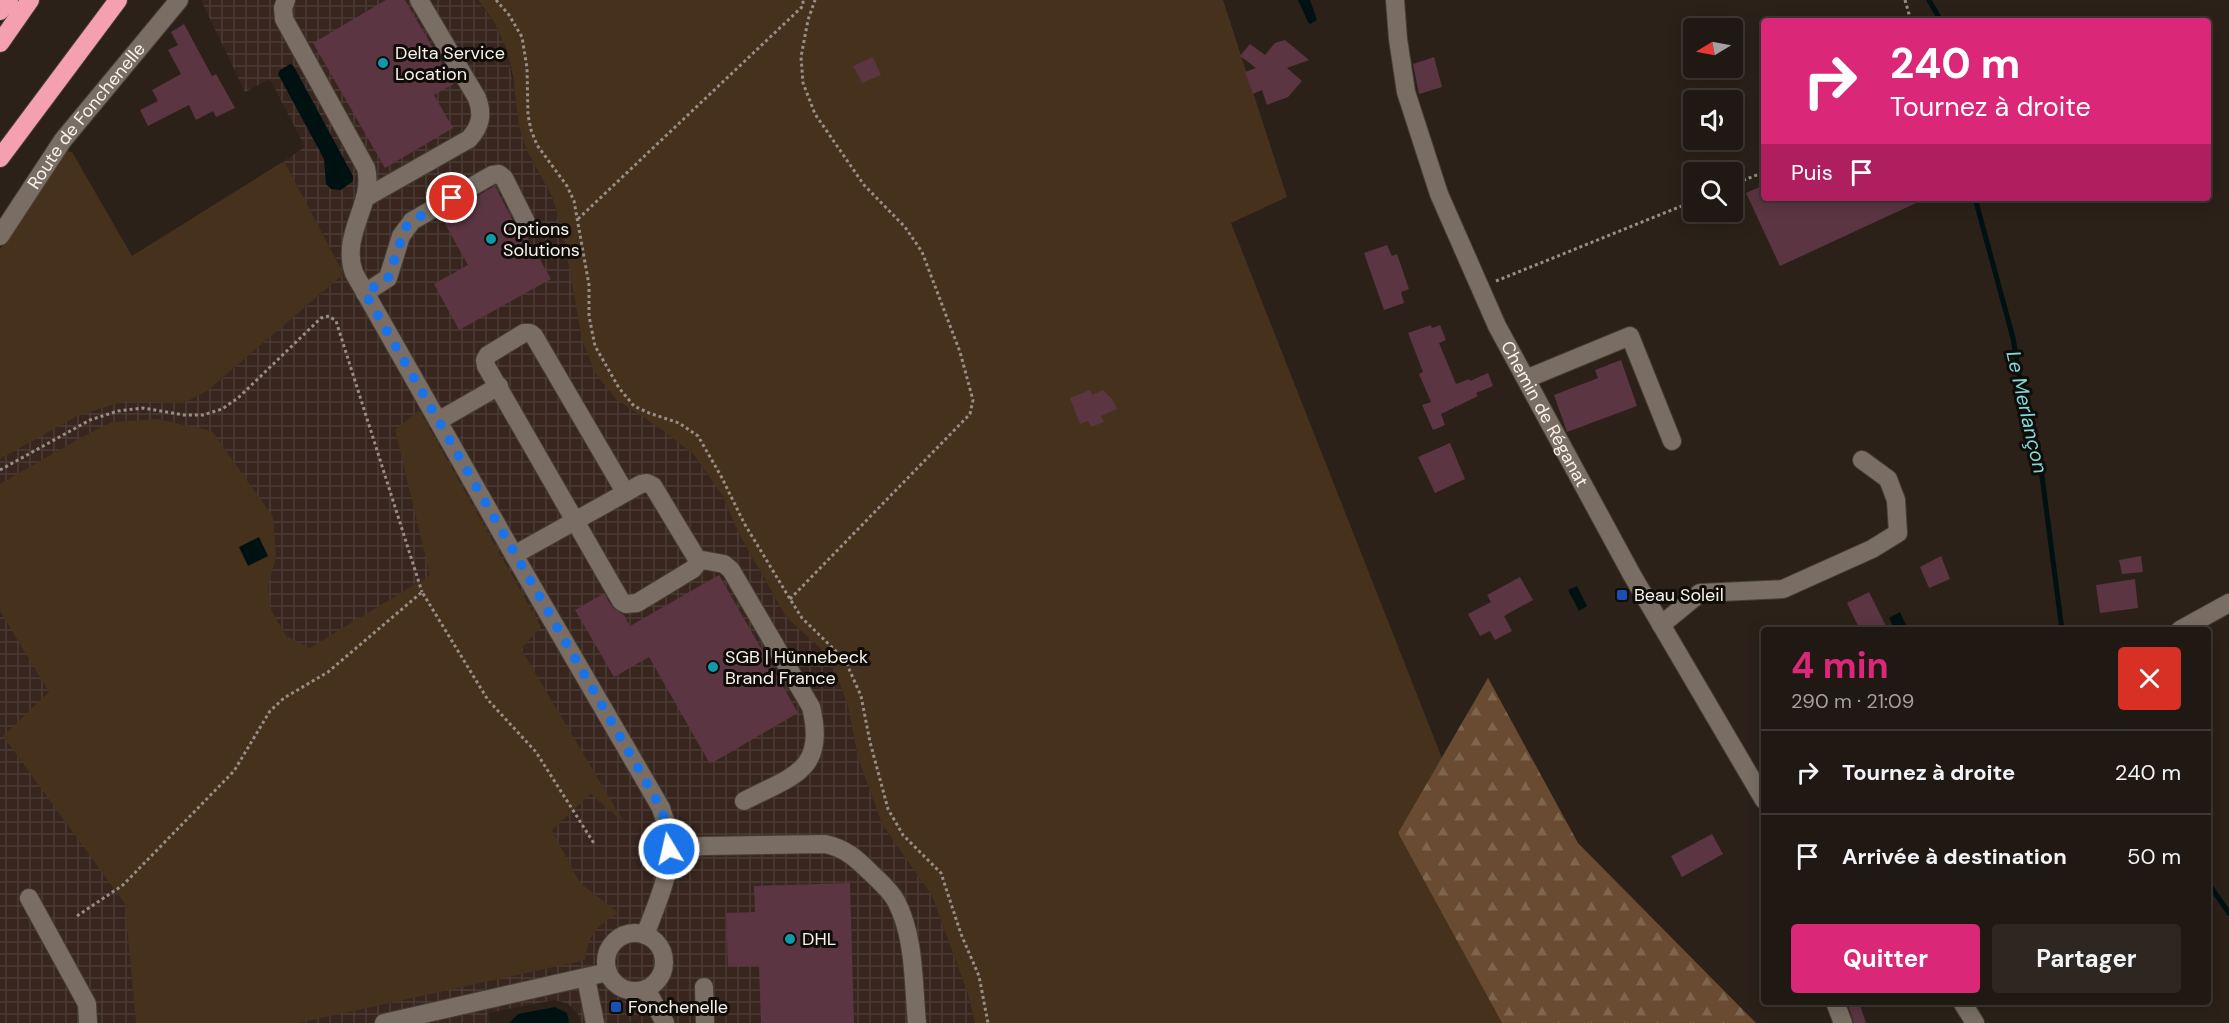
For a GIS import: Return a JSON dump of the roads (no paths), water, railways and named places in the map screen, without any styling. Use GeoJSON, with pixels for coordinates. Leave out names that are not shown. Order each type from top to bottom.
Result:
{"type":"FeatureCollection","features":[{"type":"Feature","properties":{"kind":"highway"},"geometry":{"type":"LineString","coordinates":[[0,11],[9,0]]}},
{"type":"Feature","properties":{"kind":"highway"},"geometry":{"type":"LineString","coordinates":[[0,43],[30,0]]}},
{"type":"Feature","properties":{"kind":"highway"},"geometry":{"type":"LineString","coordinates":[[0,158],[118,0]]}},
{"type":"Feature","properties":{"kind":"street","name":"Route de Fonchenelle"},"geometry":{"type":"LineString","coordinates":[[0,236],[63,140],[179,0]]}},
{"type":"Feature","properties":{"kind":"street"},"geometry":{"type":"LineString","coordinates":[[286,0],[283,8],[284,19],[366,168],[369,187],[350,252],[354,273],[661,808],[668,831],[669,849],[659,897],[645,935]]}},
{"type":"Feature","properties":{"kind":"street"},"geometry":{"type":"LineString","coordinates":[[363,202],[469,139],[476,131],[480,119],[481,108],[477,98],[419,0]]}},
{"type":"Feature","properties":{"kind":"street","name":"Chemin de Réganat"},"geometry":{"type":"LineString","coordinates":[[1395,0],[1406,92],[1439,194],[1497,326],[1632,575],[1761,795]]}},
{"type":"Feature","properties":{"kind":"street"},"geometry":{"type":"LineString","coordinates":[[365,293],[388,278],[401,236],[412,221],[492,175],[500,174],[504,178],[526,222]]}},
{"type":"Feature","properties":{"kind":"street"},"geometry":{"type":"LineString","coordinates":[[514,555],[575,520],[626,492],[647,483],[653,486],[697,559],[697,564],[693,569],[637,603],[626,604],[621,601],[575,520],[499,386],[486,366],[488,355],[525,333],[534,336],[626,492]]}},
{"type":"Feature","properties":{"kind":"street"},"geometry":{"type":"LineString","coordinates":[[1526,379],[1630,336],[1672,441]]}},
{"type":"Feature","properties":{"kind":"street"},"geometry":{"type":"LineString","coordinates":[[438,421],[499,386]]}},
{"type":"Feature","properties":{"kind":"street"},"geometry":{"type":"LineString","coordinates":[[1661,625],[1700,593],[1783,590],[1872,549],[1898,533],[1896,500],[1888,479],[1862,460]]}},
{"type":"Feature","properties":{"kind":"street"},"geometry":{"type":"LineString","coordinates":[[697,559],[724,564],[731,570],[811,707],[816,729],[814,750],[808,763],[797,774],[744,801]]}},
{"type":"Feature","properties":{"kind":"street"},"geometry":{"type":"LineString","coordinates":[[2185,627],[2229,603]]}},
{"type":"Feature","properties":{"kind":"street"},"geometry":{"type":"LineString","coordinates":[[669,849],[703,846],[825,844],[837,846],[850,853],[895,898],[906,925],[917,1023]]}},
{"type":"Feature","properties":{"kind":"street"},"geometry":{"type":"LineString","coordinates":[[28,898],[87,1004],[88,1023]]}},
{"type":"Feature","properties":{"kind":"street"},"geometry":{"type":"LineString","coordinates":[[635,933],[645,935],[661,947],[664,967],[661,976],[646,989],[637,991],[619,986],[608,972],[608,954],[618,939],[635,933]]}},
{"type":"Feature","properties":{"kind":"street"},"geometry":{"type":"LineString","coordinates":[[384,1023],[608,972]]}},
{"type":"Feature","properties":{"kind":"street"},"geometry":{"type":"LineString","coordinates":[[586,978],[595,1023]]}},
{"type":"Feature","properties":{"kind":"street"},"geometry":{"type":"LineString","coordinates":[[704,987],[705,1023]]}},
{"type":"Feature","properties":{"kind":"street"},"geometry":{"type":"LineString","coordinates":[[646,989],[665,1023]]}},
{"type":"Feature","properties":{"kind":"street"},"geometry":{"type":"LineString","coordinates":[[1836,1005],[1843,1023]]}},
{"type":"Feature","properties":{"kind":"street"},"geometry":{"type":"LineString","coordinates":[[1964,1005],[1975,1023]]}},
{"type":"Feature","properties":{"kind":"waterway","name":"Le Merlançon"},"geometry":{"type":"LineString","coordinates":[[1929,0],[1939,18]]}},
{"type":"Feature","properties":{"kind":"waterway","name":"Le Merlançon"},"geometry":{"type":"LineString","coordinates":[[1976,201],[2013,338],[2023,398],[2039,453],[2062,627]]}},
{"type":"Feature","properties":{"kind":"waterway","name":"Le Merlançon"},"geometry":{"type":"LineString","coordinates":[[2211,887],[2229,913]]}},
{"type":"Feature","properties":{"kind":"place","name":"Delta Service Location"},"geometry":{"type":"Point","coordinates":[383,63]}},
{"type":"Feature","properties":{"kind":"place","name":"Options Solutions"},"geometry":{"type":"Point","coordinates":[491,239]}},
{"type":"Feature","properties":{"kind":"place","name":"Beau Soleil"},"geometry":{"type":"Point","coordinates":[1622,595]}},
{"type":"Feature","properties":{"kind":"place","name":"SGB | Hünnebeck Brand France"},"geometry":{"type":"Point","coordinates":[713,667]}},
{"type":"Feature","properties":{"kind":"place","name":"DHL"},"geometry":{"type":"Point","coordinates":[790,939]}},
{"type":"Feature","properties":{"kind":"place","name":"Fonchenelle"},"geometry":{"type":"Point","coordinates":[616,1007]}}]}
